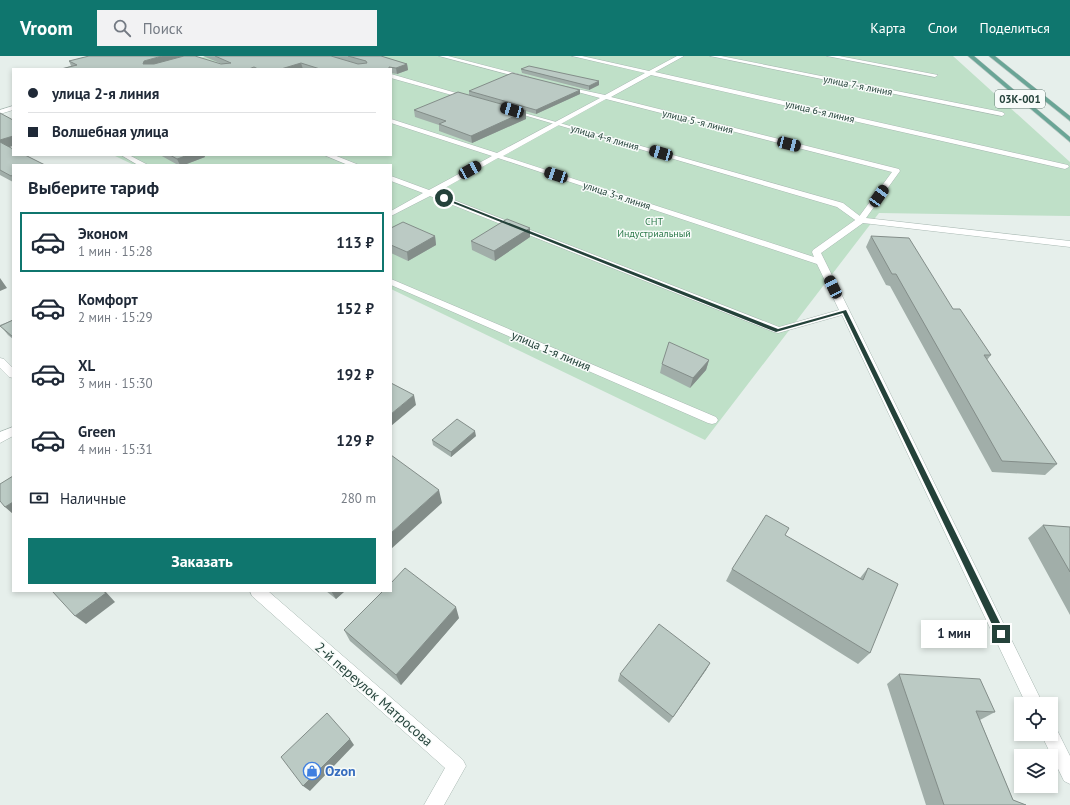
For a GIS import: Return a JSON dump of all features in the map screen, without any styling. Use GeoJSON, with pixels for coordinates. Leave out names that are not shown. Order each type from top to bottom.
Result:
{"type":"FeatureCollection","features":[{"type":"Feature","properties":{"kind":"main road","name":"03К-001"},"geometry":{"type":"LineString","coordinates":[[971,56],[1070,140]]}},
{"type":"Feature","properties":{"kind":"main road","name":"03К-001"},"geometry":{"type":"LineString","coordinates":[[992,56],[1070,118]]}},
{"type":"Feature","properties":{"kind":"street"},"geometry":{"type":"LineString","coordinates":[[442,56],[530,78]]}},
{"type":"Feature","properties":{"kind":"street","name":"улица 6-я линия"},"geometry":{"type":"LineString","coordinates":[[575,56],[1065,167]]}},
{"type":"Feature","properties":{"kind":"street"},"geometry":{"type":"LineString","coordinates":[[392,213],[680,56]]}},
{"type":"Feature","properties":{"kind":"street","name":"улица 7-я линия"},"geometry":{"type":"LineString","coordinates":[[713,56],[1002,114]]}},
{"type":"Feature","properties":{"kind":"street"},"geometry":{"type":"LineString","coordinates":[[830,56],[935,75]]}},
{"type":"Feature","properties":{"kind":"street","name":"улица 5 -я линия"},"geometry":{"type":"LineString","coordinates":[[560,86],[896,171],[861,220]]}},
{"type":"Feature","properties":{"kind":"street"},"geometry":{"type":"LineString","coordinates":[[0,112],[12,108]]}},
{"type":"Feature","properties":{"kind":"street","name":"улица 3-я линия"},"geometry":{"type":"LineString","coordinates":[[392,121],[818,257]]}},
{"type":"Feature","properties":{"kind":"street"},"geometry":{"type":"LineString","coordinates":[[126,156],[142,164]]}},
{"type":"Feature","properties":{"kind":"street"},"geometry":{"type":"LineString","coordinates":[[330,156],[352,164]]}},
{"type":"Feature","properties":{"kind":"street"},"geometry":{"type":"LineString","coordinates":[[392,178],[778,330],[845,311]]}},
{"type":"Feature","properties":{"kind":"street"},"geometry":{"type":"LineString","coordinates":[[1032,697],[818,257],[861,220],[1070,244]]}},
{"type":"Feature","properties":{"kind":"street","name":"улица 1-я линия"},"geometry":{"type":"LineString","coordinates":[[392,282],[712,420]]}},
{"type":"Feature","properties":{"kind":"street"},"geometry":{"type":"LineString","coordinates":[[0,362],[12,373]]}},
{"type":"Feature","properties":{"kind":"street"},"geometry":{"type":"LineString","coordinates":[[0,438],[12,432]]}},
{"type":"Feature","properties":{"kind":"street","name":"2-й переулок Матросова"},"geometry":{"type":"LineString","coordinates":[[258,592],[456,766],[433,805]]}},
{"type":"Feature","properties":{"kind":"street"},"geometry":{"type":"LineString","coordinates":[[1053,741],[1070,775]]}},
{"type":"Feature","properties":{"kind":"lane"},"geometry":{"type":"LineString","coordinates":[[392,76],[474,100]]}},
{"type":"Feature","properties":{"kind":"lane","name":"улица 4-я линия"},"geometry":{"type":"LineString","coordinates":[[504,108],[840,205],[861,220]]}},
{"type":"Feature","properties":{"kind":"green space","name":"СНТ Индустриальный"},"geometry":{"type":"Polygon","coordinates":[[[207,56],[953,56],[1070,162],[1070,216],[879,213],[705,440],[392,289],[392,164],[132,164],[115,156],[392,156],[392,68],[165,68],[207,56]]]}},
{"type":"Feature","properties":{"kind":"building"},"geometry":{"type":"Polygon","coordinates":[[[89,56],[162,56],[144,61],[143,64],[154,64],[184,56],[195,56],[221,64],[231,63],[215,56],[331,56],[358,64],[367,63],[366,61],[348,56],[381,56],[407,64],[396,68],[317,68],[301,63],[284,68],[65,68],[77,65],[69,61],[89,56]]]}},
{"type":"Feature","properties":{"kind":"building"},"geometry":{"type":"Polygon","coordinates":[[[529,66],[599,81],[589,86],[521,69],[529,66]]]}},
{"type":"Feature","properties":{"kind":"building"},"geometry":{"type":"Polygon","coordinates":[[[512,73],[580,90],[536,110],[469,91],[512,73]]]}},
{"type":"Feature","properties":{"kind":"building"},"geometry":{"type":"Polygon","coordinates":[[[458,92],[526,111],[471,136],[439,124],[446,121],[414,110],[458,92]]]}},
{"type":"Feature","properties":{"kind":"building"},"geometry":{"type":"Polygon","coordinates":[[[0,113],[12,119],[12,136],[0,140],[0,113]]]}},
{"type":"Feature","properties":{"kind":"building"},"geometry":{"type":"Polygon","coordinates":[[[0,142],[12,148],[12,156],[27,156],[43,164],[12,164],[11,176],[0,170],[0,142]]]}},
{"type":"Feature","properties":{"kind":"building"},"geometry":{"type":"Polygon","coordinates":[[[172,156],[185,156],[177,159],[172,156]]]}},
{"type":"Feature","properties":{"kind":"building"},"geometry":{"type":"Polygon","coordinates":[[[507,219],[530,228],[494,251],[471,241],[507,219]]]}},
{"type":"Feature","properties":{"kind":"building"},"geometry":{"type":"Polygon","coordinates":[[[403,222],[435,236],[407,252],[392,245],[392,228],[403,222]]]}},
{"type":"Feature","properties":{"kind":"building"},"geometry":{"type":"Polygon","coordinates":[[[871,236],[909,238],[953,309],[960,309],[991,355],[984,355],[1057,464],[1002,461],[896,274],[892,274],[871,236]]]}},
{"type":"Feature","properties":{"kind":"building"},"geometry":{"type":"Polygon","coordinates":[[[12,320],[12,336],[0,326],[12,320]]]}},
{"type":"Feature","properties":{"kind":"building"},"geometry":{"type":"Polygon","coordinates":[[[669,342],[709,360],[693,378],[662,364],[669,342]]]}},
{"type":"Feature","properties":{"kind":"building"},"geometry":{"type":"Polygon","coordinates":[[[392,384],[414,395],[392,413],[392,384]]]}},
{"type":"Feature","properties":{"kind":"building"},"geometry":{"type":"Polygon","coordinates":[[[457,419],[475,431],[451,452],[432,440],[457,419]]]}},
{"type":"Feature","properties":{"kind":"building"},"geometry":{"type":"Polygon","coordinates":[[[392,456],[439,490],[392,532],[392,456]]]}},
{"type":"Feature","properties":{"kind":"building"},"geometry":{"type":"Polygon","coordinates":[[[12,477],[12,503],[5,507],[0,501],[0,484],[12,477]]]}},
{"type":"Feature","properties":{"kind":"building"},"geometry":{"type":"Polygon","coordinates":[[[766,515],[789,528],[785,535],[863,580],[868,568],[898,584],[870,653],[732,569],[766,515]]]}},
{"type":"Feature","properties":{"kind":"building"},"geometry":{"type":"Polygon","coordinates":[[[1043,525],[1070,527],[1070,572],[1043,525]]]}},
{"type":"Feature","properties":{"kind":"building"},"geometry":{"type":"Polygon","coordinates":[[[405,568],[456,607],[396,675],[344,630],[382,592],[392,592],[392,582],[405,568]]]}},
{"type":"Feature","properties":{"kind":"building"},"geometry":{"type":"Polygon","coordinates":[[[53,592],[106,593],[75,616],[53,592]]]}},
{"type":"Feature","properties":{"kind":"building"},"geometry":{"type":"Polygon","coordinates":[[[659,624],[710,663],[673,717],[620,674],[659,624]]]}},
{"type":"Feature","properties":{"kind":"building"},"geometry":{"type":"Polygon","coordinates":[[[899,674],[980,679],[995,712],[976,711],[1013,800],[1026,805],[944,805],[899,674]]]}},
{"type":"Feature","properties":{"kind":"building"},"geometry":{"type":"Polygon","coordinates":[[[327,713],[350,739],[303,786],[281,757],[327,713]]]}},
{"type":"Feature","properties":{"kind":"place","name":"Ozon"},"geometry":{"type":"Point","coordinates":[312,771]}},
{"type":"Feature","properties":{"kind":"route"},"geometry":{"type":"LineString","coordinates":[[444,198],[778,330],[837,312],[845,311],[1001,634]]}}]}
